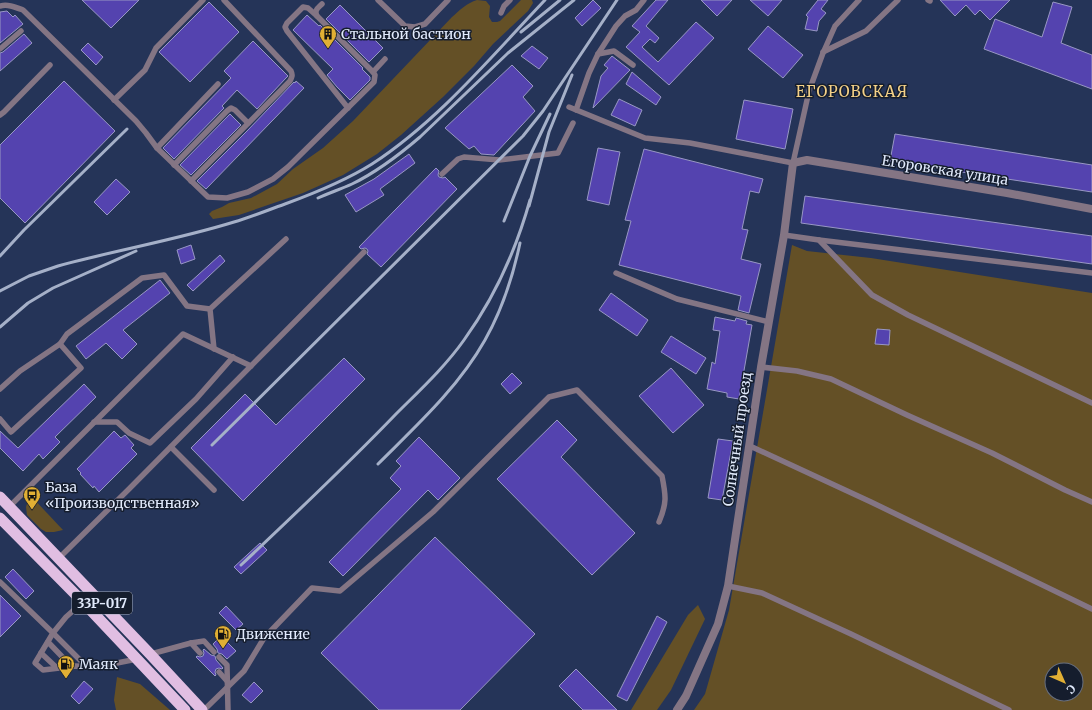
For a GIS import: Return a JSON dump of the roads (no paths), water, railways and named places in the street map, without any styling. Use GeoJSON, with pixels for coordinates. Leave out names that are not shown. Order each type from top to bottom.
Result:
{"type":"FeatureCollection","features":[{"type":"Feature","properties":{"kind":"highway","name":"33Р-017"},"geometry":{"type":"LineString","coordinates":[[0,498],[203,710]]}},
{"type":"Feature","properties":{"kind":"highway"},"geometry":{"type":"LineString","coordinates":[[0,518],[9,507]]}},
{"type":"Feature","properties":{"kind":"highway","name":"33Р-017"},"geometry":{"type":"LineString","coordinates":[[0,518],[83,602],[185,710]]}},
{"type":"Feature","properties":{"kind":"highway"},"geometry":{"type":"LineString","coordinates":[[65,585],[75,575]]}},
{"type":"Feature","properties":{"kind":"street","name":"Егоровская улица"},"geometry":{"type":"LineString","coordinates":[[793,163],[807,160],[1007,193],[1092,209]]}},
{"type":"Feature","properties":{"kind":"street","name":"Солнечный проезд"},"geometry":{"type":"LineString","coordinates":[[677,710],[686,696],[718,624],[728,586],[761,367],[784,235],[793,163]]}},
{"type":"Feature","properties":{"kind":"lane"},"geometry":{"type":"LineString","coordinates":[[114,100],[145,70],[156,48],[203,0]]}},
{"type":"Feature","properties":{"kind":"lane"},"geometry":{"type":"LineString","coordinates":[[191,181],[290,81],[292,77],[292,73],[224,0]]}},
{"type":"Feature","properties":{"kind":"lane"},"geometry":{"type":"LineString","coordinates":[[378,0],[405,26],[415,27],[425,24],[448,0]]}},
{"type":"Feature","properties":{"kind":"lane"},"geometry":{"type":"LineString","coordinates":[[501,13],[504,6],[510,0]]}},
{"type":"Feature","properties":{"kind":"lane"},"geometry":{"type":"LineString","coordinates":[[576,110],[588,73],[598,54],[616,26],[625,16],[636,10],[644,0]]}},
{"type":"Feature","properties":{"kind":"lane"},"geometry":{"type":"LineString","coordinates":[[569,107],[645,138],[690,143],[793,163],[809,92],[823,53],[835,26],[859,0]]}},
{"type":"Feature","properties":{"kind":"lane"},"geometry":{"type":"LineString","coordinates":[[823,53],[866,30],[898,0]]}},
{"type":"Feature","properties":{"kind":"lane"},"geometry":{"type":"LineString","coordinates":[[317,16],[315,13],[316,10],[322,4]]}},
{"type":"Feature","properties":{"kind":"lane"},"geometry":{"type":"LineString","coordinates":[[0,6],[12,6],[23,10],[114,100],[146,133],[157,148],[208,197],[227,198],[248,192],[273,179],[288,167],[348,108],[374,82],[375,75],[373,72],[317,16],[308,8],[303,7],[287,23],[285,26],[287,31],[348,108]]}},
{"type":"Feature","properties":{"kind":"lane"},"geometry":{"type":"LineString","coordinates":[[0,49],[21,31]]}},
{"type":"Feature","properties":{"kind":"lane"},"geometry":{"type":"LineString","coordinates":[[598,54],[614,50],[633,65]]}},
{"type":"Feature","properties":{"kind":"lane"},"geometry":{"type":"LineString","coordinates":[[373,72],[385,60]]}},
{"type":"Feature","properties":{"kind":"lane"},"geometry":{"type":"LineString","coordinates":[[0,114],[4,112],[50,65]]}},
{"type":"Feature","properties":{"kind":"lane"},"geometry":{"type":"LineString","coordinates":[[157,148],[218,84]]}},
{"type":"Feature","properties":{"kind":"lane"},"geometry":{"type":"LineString","coordinates":[[174,164],[227,110],[231,108],[235,110],[248,123]]}},
{"type":"Feature","properties":{"kind":"lane"},"geometry":{"type":"LineString","coordinates":[[442,174],[458,159],[464,157],[499,160],[558,153],[573,123]]}},
{"type":"Feature","properties":{"kind":"lane"},"geometry":{"type":"LineString","coordinates":[[784,235],[1092,273]]}},
{"type":"Feature","properties":{"kind":"lane"},"geometry":{"type":"LineString","coordinates":[[210,309],[286,239]]}},
{"type":"Feature","properties":{"kind":"lane"},"geometry":{"type":"LineString","coordinates":[[819,240],[872,295],[908,315],[1092,403]]}},
{"type":"Feature","properties":{"kind":"lane"},"geometry":{"type":"LineString","coordinates":[[59,558],[364,252]]}},
{"type":"Feature","properties":{"kind":"lane"},"geometry":{"type":"LineString","coordinates":[[616,273],[677,299],[769,322]]}},
{"type":"Feature","properties":{"kind":"lane"},"geometry":{"type":"LineString","coordinates":[[0,389],[20,371],[60,344],[67,334],[142,278],[164,275],[187,306],[210,309]]}},
{"type":"Feature","properties":{"kind":"lane"},"geometry":{"type":"LineString","coordinates":[[210,309],[214,349]]}},
{"type":"Feature","properties":{"kind":"lane"},"geometry":{"type":"LineString","coordinates":[[9,507],[183,334],[251,366]]}},
{"type":"Feature","properties":{"kind":"lane"},"geometry":{"type":"LineString","coordinates":[[0,419],[11,432],[81,368],[60,344]]}},
{"type":"Feature","properties":{"kind":"lane"},"geometry":{"type":"LineString","coordinates":[[94,422],[117,422],[129,434],[150,443],[196,399],[233,357]]}},
{"type":"Feature","properties":{"kind":"lane"},"geometry":{"type":"LineString","coordinates":[[761,367],[797,371],[831,380],[992,453],[1092,502]]}},
{"type":"Feature","properties":{"kind":"lane"},"geometry":{"type":"LineString","coordinates":[[203,710],[227,684],[244,671],[264,638],[312,588],[340,591],[433,512],[550,397],[577,390],[662,476],[666,495],[663,512],[659,522]]}},
{"type":"Feature","properties":{"kind":"lane"},"geometry":{"type":"LineString","coordinates":[[750,446],[871,502],[1092,610]]}},
{"type":"Feature","properties":{"kind":"lane"},"geometry":{"type":"LineString","coordinates":[[171,447],[214,490]]}},
{"type":"Feature","properties":{"kind":"lane"},"geometry":{"type":"LineString","coordinates":[[0,582],[86,666]]}},
{"type":"Feature","properties":{"kind":"lane"},"geometry":{"type":"LineString","coordinates":[[728,586],[762,593],[852,634],[1009,710]]}},
{"type":"Feature","properties":{"kind":"lane"},"geometry":{"type":"LineString","coordinates":[[83,602],[61,623],[53,633],[36,663],[43,670],[72,666],[97,667],[137,659]]}},
{"type":"Feature","properties":{"kind":"lane"},"geometry":{"type":"LineString","coordinates":[[150,654],[204,641],[214,652]]}},
{"type":"Feature","properties":{"kind":"lane"},"geometry":{"type":"LineString","coordinates":[[48,642],[72,666]]}},
{"type":"Feature","properties":{"kind":"lane"},"geometry":{"type":"LineString","coordinates":[[191,643],[200,653]]}},
{"type":"Feature","properties":{"kind":"lane"},"geometry":{"type":"LineString","coordinates":[[41,653],[57,668]]}},
{"type":"Feature","properties":{"kind":"lane"},"geometry":{"type":"LineString","coordinates":[[219,657],[227,665],[228,710]]}},
{"type":"Feature","properties":{"kind":"lane"},"geometry":{"type":"LineString","coordinates":[[219,672],[227,684]]}},
{"type":"Feature","properties":{"kind":"railway"},"geometry":{"type":"LineString","coordinates":[[0,291],[29,276],[58,266],[190,234],[240,220],[307,196],[351,176],[372,164],[396,147],[442,108],[484,66],[545,0]]}},
{"type":"Feature","properties":{"kind":"railway"},"geometry":{"type":"LineString","coordinates":[[521,32],[560,0]]}},
{"type":"Feature","properties":{"kind":"railway"},"geometry":{"type":"LineString","coordinates":[[318,198],[348,186],[379,169],[396,157],[420,137],[508,53],[574,0]]}},
{"type":"Feature","properties":{"kind":"railway"},"geometry":{"type":"LineString","coordinates":[[212,445],[523,136],[543,111],[617,0]]}},
{"type":"Feature","properties":{"kind":"railway"},"geometry":{"type":"LineString","coordinates":[[529,206],[549,132],[572,75]]}},
{"type":"Feature","properties":{"kind":"railway"},"geometry":{"type":"LineString","coordinates":[[504,221],[530,156],[550,114]]}},
{"type":"Feature","properties":{"kind":"railway"},"geometry":{"type":"LineString","coordinates":[[0,256],[24,230],[127,129]]}},
{"type":"Feature","properties":{"kind":"railway"},"geometry":{"type":"LineString","coordinates":[[241,565],[357,453],[431,379],[457,350],[475,324],[495,290],[511,255],[530,200]]}},
{"type":"Feature","properties":{"kind":"railway"},"geometry":{"type":"LineString","coordinates":[[378,464],[436,406],[474,358],[491,329],[502,305],[514,268],[520,243]]}},
{"type":"Feature","properties":{"kind":"railway"},"geometry":{"type":"LineString","coordinates":[[0,327],[28,303],[53,288],[136,251]]}},
{"type":"Feature","properties":{"kind":"place","name":"Стальной бастион"},"geometry":{"type":"Point","coordinates":[328,49]}},
{"type":"Feature","properties":{"kind":"place","name":"База «Производственная»"},"geometry":{"type":"Point","coordinates":[32,510]}},
{"type":"Feature","properties":{"kind":"place","name":"Движение"},"geometry":{"type":"Point","coordinates":[223,649]}},
{"type":"Feature","properties":{"kind":"place","name":"Маяк"},"geometry":{"type":"Point","coordinates":[66,679]}},
{"type":"Feature","properties":{"kind":"district","name":"ЕГОРОВСКАЯ"},"geometry":{"type":"Point","coordinates":[852,91]}}]}
